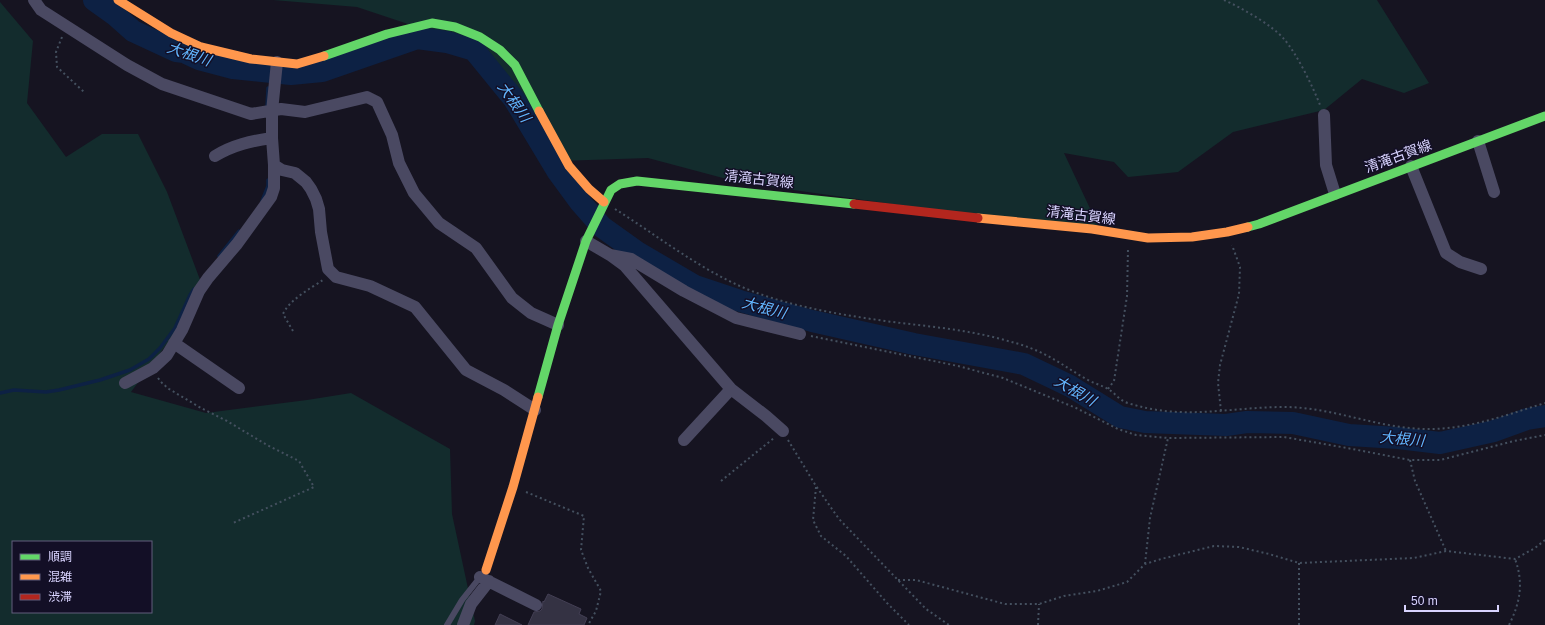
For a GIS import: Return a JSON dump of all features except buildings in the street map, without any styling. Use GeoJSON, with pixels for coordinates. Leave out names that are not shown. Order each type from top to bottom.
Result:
{"type":"FeatureCollection","features":[{"type":"Feature","properties":{"kind":"street"},"geometry":{"type":"LineString","coordinates":[[34,0],[41,10],[65,26],[127,65],[162,84],[251,114],[281,109],[305,112],[367,97],[377,102],[392,136],[398,163],[414,193],[439,223],[476,248],[512,298],[532,313],[558,325]]}},
{"type":"Feature","properties":{"kind":"street"},"geometry":{"type":"LineString","coordinates":[[118,0],[171,33],[201,47],[251,59],[277,62],[297,64],[322,57],[387,34],[432,23],[455,27],[480,37],[500,50],[514,65],[569,166],[589,189],[604,202]]}},
{"type":"Feature","properties":{"kind":"street"},"geometry":{"type":"LineString","coordinates":[[125,383],[153,368],[167,355],[182,330],[192,305],[205,282],[237,244],[271,197],[274,188],[272,111],[277,62]]}},
{"type":"Feature","properties":{"kind":"street"},"geometry":{"type":"LineString","coordinates":[[1324,115],[1326,165],[1335,194]]}},
{"type":"Feature","properties":{"kind":"street","name":"清滝古賀線"},"geometry":{"type":"LineString","coordinates":[[485,576],[513,487],[558,325],[586,241],[611,190],[620,184],[637,181],[778,195],[910,211],[1092,229],[1148,238],[1172,239],[1227,232],[1259,224],[1478,141],[1543,120]]}},
{"type":"Feature","properties":{"kind":"street"},"geometry":{"type":"LineString","coordinates":[[215,156],[227,148],[272,138]]}},
{"type":"Feature","properties":{"kind":"street"},"geometry":{"type":"LineString","coordinates":[[1478,141],[1494,192]]}},
{"type":"Feature","properties":{"kind":"street"},"geometry":{"type":"LineString","coordinates":[[274,166],[295,174],[306,182],[311,189],[316,199],[328,269],[333,274],[370,286],[415,307],[466,370],[504,390],[535,410]]}},
{"type":"Feature","properties":{"kind":"street"},"geometry":{"type":"LineString","coordinates":[[1411,166],[1446,253],[1460,262],[1481,269]]}},
{"type":"Feature","properties":{"kind":"street"},"geometry":{"type":"LineString","coordinates":[[586,241],[625,266],[732,389],[783,431]]}},
{"type":"Feature","properties":{"kind":"street"},"geometry":{"type":"LineString","coordinates":[[610,255],[631,259],[684,291],[736,318],[800,334]]}},
{"type":"Feature","properties":{"kind":"street"},"geometry":{"type":"LineString","coordinates":[[174,343],[238,388]]}},
{"type":"Feature","properties":{"kind":"street"},"geometry":{"type":"LineString","coordinates":[[684,440],[732,389]]}},
{"type":"Feature","properties":{"kind":"street"},"geometry":{"type":"LineString","coordinates":[[463,625],[471,604],[485,576],[536,605]]}},
{"type":"Feature","properties":{"kind":"lane"},"geometry":{"type":"LineString","coordinates":[[447,625],[462,600],[485,576]]}},
{"type":"Feature","properties":{"kind":"path"},"geometry":{"type":"LineString","coordinates":[[1224,0],[1238,6],[1283,38],[1315,92],[1324,115]]}},
{"type":"Feature","properties":{"kind":"path"},"geometry":{"type":"LineString","coordinates":[[65,26],[56,52],[57,68],[84,92]]}},
{"type":"Feature","properties":{"kind":"path"},"geometry":{"type":"LineString","coordinates":[[604,202],[695,261],[728,280],[758,294],[793,304],[834,313],[952,329],[999,338],[1030,348],[1060,363],[1088,380],[1108,389],[1124,402],[1145,408],[1170,413],[1284,407],[1306,409],[1372,422],[1423,429],[1457,428],[1545,403]]}},
{"type":"Feature","properties":{"kind":"path"},"geometry":{"type":"LineString","coordinates":[[1221,411],[1218,383],[1220,365],[1239,294],[1240,267],[1227,232]]}},
{"type":"Feature","properties":{"kind":"path"},"geometry":{"type":"LineString","coordinates":[[1108,389],[1114,381],[1127,296],[1128,235]]}},
{"type":"Feature","properties":{"kind":"path"},"geometry":{"type":"LineString","coordinates":[[293,331],[283,314],[286,308],[304,292],[333,274]]}},
{"type":"Feature","properties":{"kind":"path"},"geometry":{"type":"LineString","coordinates":[[800,334],[958,366],[1003,378],[1076,408],[1136,436],[1168,438],[1284,438],[1410,460],[1440,460],[1514,441],[1545,435]]}},
{"type":"Feature","properties":{"kind":"path"},"geometry":{"type":"LineString","coordinates":[[153,368],[162,383],[169,389],[267,445],[299,461],[314,487],[233,523]]}},
{"type":"Feature","properties":{"kind":"path"},"geometry":{"type":"LineString","coordinates":[[721,481],[783,431],[816,486],[839,519],[926,609],[949,625]]}},
{"type":"Feature","properties":{"kind":"path"},"geometry":{"type":"LineString","coordinates":[[1145,564],[1150,518],[1168,438]]}},
{"type":"Feature","properties":{"kind":"path"},"geometry":{"type":"LineString","coordinates":[[1410,460],[1415,481],[1446,551]]}},
{"type":"Feature","properties":{"kind":"path"},"geometry":{"type":"LineString","coordinates":[[816,486],[813,520],[821,536],[846,556],[886,603],[909,625]]}},
{"type":"Feature","properties":{"kind":"path"},"geometry":{"type":"LineString","coordinates":[[513,487],[584,516],[582,550],[588,568],[601,591],[596,611],[588,625]]}},
{"type":"Feature","properties":{"kind":"path"},"geometry":{"type":"LineString","coordinates":[[898,580],[916,580],[1005,604],[1039,604],[1064,596],[1097,591],[1127,582],[1145,564],[1214,546],[1239,547],[1299,563],[1414,558],[1446,551],[1515,559],[1535,548],[1545,540]]}},
{"type":"Feature","properties":{"kind":"path"},"geometry":{"type":"LineString","coordinates":[[1509,625],[1517,609],[1520,593],[1520,578],[1515,559]]}},
{"type":"Feature","properties":{"kind":"path"},"geometry":{"type":"LineString","coordinates":[[1298,625],[1299,563]]}},
{"type":"Feature","properties":{"kind":"path"},"geometry":{"type":"LineString","coordinates":[[1038,625],[1039,604]]}},
{"type":"Feature","properties":{"kind":"green space"},"geometry":{"type":"Polygon","coordinates":[[[273,0],[1377,0],[1429,83],[1404,93],[1362,79],[1324,110],[1233,132],[1178,172],[1128,177],[1114,162],[1064,153],[1102,234],[738,182],[648,158],[559,161],[489,51],[357,7],[273,0]]]}},
{"type":"Feature","properties":{"kind":"green space"},"geometry":{"type":"Polygon","coordinates":[[[0,2],[33,41],[27,103],[66,157],[102,134],[138,134],[167,192],[205,293],[131,392],[206,413],[351,393],[450,449],[452,514],[475,621],[474,625],[0,625],[0,2]]]}},
{"type":"Feature","properties":{"kind":"waterway","name":"大根川"},"geometry":{"type":"LineString","coordinates":[[94,0],[115,15],[133,31],[176,51],[184,52],[199,59],[233,68],[291,74],[322,71],[417,38],[447,42],[474,50],[514,99],[558,172],[580,202],[602,227],[637,252],[695,286],[740,301],[812,321],[914,344],[1024,364],[1070,386],[1120,417],[1145,422],[1226,425],[1247,422],[1293,423],[1349,435],[1398,438],[1440,443],[1494,431],[1527,419],[1545,416]]}},
{"type":"Feature","properties":{"kind":"waterway"},"geometry":{"type":"LineString","coordinates":[[267,106],[268,88]]}},
{"type":"Feature","properties":{"kind":"waterway"},"geometry":{"type":"LineString","coordinates":[[262,201],[268,186],[268,180]]}},
{"type":"Feature","properties":{"kind":"waterway"},"geometry":{"type":"LineString","coordinates":[[219,256],[239,231]]}},
{"type":"Feature","properties":{"kind":"waterway"},"geometry":{"type":"LineString","coordinates":[[0,393],[14,390],[46,392],[59,390],[100,380],[130,370],[149,359],[160,348],[175,328],[194,289]]}},
{"type":"Feature","properties":{"kind":"traffic: fast"},"geometry":{"type":"LineString","coordinates":[[324,56],[387,34],[432,23],[455,27],[480,37],[500,50],[515,65],[539,111]]}},
{"type":"Feature","properties":{"kind":"traffic: fast"},"geometry":{"type":"LineString","coordinates":[[1248,227],[1545,116]]}},
{"type":"Feature","properties":{"kind":"traffic: fast"},"geometry":{"type":"LineString","coordinates":[[538,397],[558,325],[586,241],[611,190],[620,184],[637,181],[854,204]]}},
{"type":"Feature","properties":{"kind":"traffic: slow"},"geometry":{"type":"LineString","coordinates":[[118,0],[171,33],[201,47],[251,59],[297,64],[324,56]]}},
{"type":"Feature","properties":{"kind":"traffic: slow"},"geometry":{"type":"LineString","coordinates":[[539,111],[569,166],[589,189],[604,202]]}},
{"type":"Feature","properties":{"kind":"traffic: slow"},"geometry":{"type":"LineString","coordinates":[[978,218],[1092,229],[1148,238],[1192,237],[1227,232],[1248,227]]}},
{"type":"Feature","properties":{"kind":"traffic: slow"},"geometry":{"type":"LineString","coordinates":[[486,570],[513,487],[538,397]]}},
{"type":"Feature","properties":{"kind":"traffic: jam"},"geometry":{"type":"LineString","coordinates":[[854,204],[978,218]]}}]}
